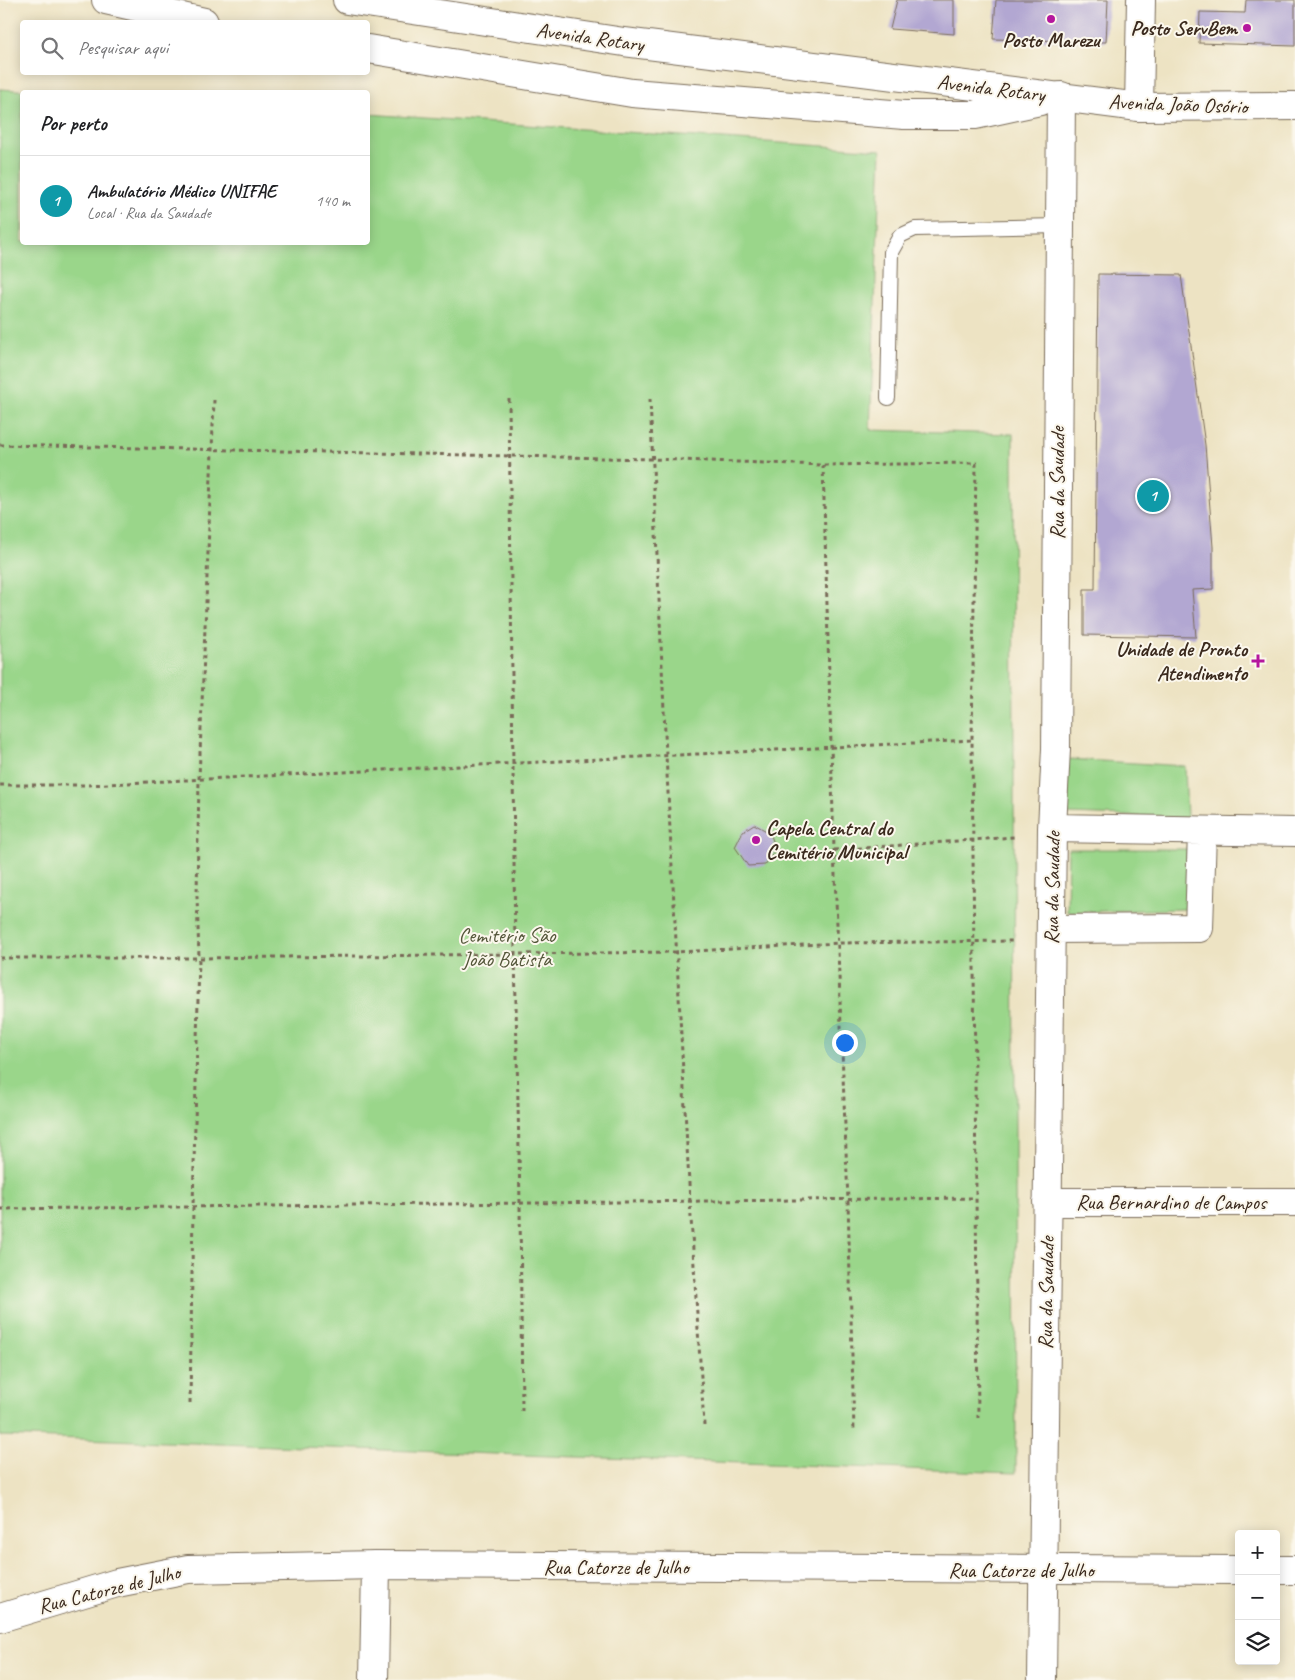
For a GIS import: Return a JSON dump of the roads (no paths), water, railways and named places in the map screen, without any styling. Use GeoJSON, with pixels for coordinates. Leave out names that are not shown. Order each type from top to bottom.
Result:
{"type":"FeatureCollection","features":[{"type":"Feature","properties":{"kind":"street"},"geometry":{"type":"LineString","coordinates":[[106,0],[195,20]]}},
{"type":"Feature","properties":{"kind":"street","name":"Avenida Rotary"},"geometry":{"type":"LineString","coordinates":[[347,0],[624,42],[1061,96]]}},
{"type":"Feature","properties":{"kind":"street"},"geometry":{"type":"LineString","coordinates":[[1139,107],[1141,0]]}},
{"type":"Feature","properties":{"kind":"street","name":"Avenida Rotary"},"geometry":{"type":"LineString","coordinates":[[370,49],[632,93],[904,115],[975,115],[1061,96]]}},
{"type":"Feature","properties":{"kind":"street","name":"Avenida João Osório"},"geometry":{"type":"LineString","coordinates":[[1061,96],[1139,107],[1295,106]]}},
{"type":"Feature","properties":{"kind":"street","name":"Rua da Saudade"},"geometry":{"type":"LineString","coordinates":[[1042,1680],[1052,828],[1056,740],[1061,96]]}},
{"type":"Feature","properties":{"kind":"street"},"geometry":{"type":"LineString","coordinates":[[1052,828],[1202,832],[1295,832]]}},
{"type":"Feature","properties":{"kind":"street"},"geometry":{"type":"LineString","coordinates":[[1051,929],[1198,928],[1202,832]]}},
{"type":"Feature","properties":{"kind":"street","name":"Rua Bernardino de Campos"},"geometry":{"type":"LineString","coordinates":[[1047,1202],[1295,1202]]}},
{"type":"Feature","properties":{"kind":"street"},"geometry":{"type":"LineString","coordinates":[[374,1680],[376,1564]]}},
{"type":"Feature","properties":{"kind":"street","name":"Rua Catorze de Julho"},"geometry":{"type":"LineString","coordinates":[[0,1618],[117,1583],[188,1569],[376,1564],[1235,1570]]}},
{"type":"Feature","properties":{"kind":"street"},"geometry":{"type":"LineString","coordinates":[[1280,1570],[1295,1570]]}},
{"type":"Feature","properties":{"kind":"lane"},"geometry":{"type":"LineString","coordinates":[[888,398],[891,252],[900,236],[915,229],[1060,226]]}},
{"type":"Feature","properties":{"kind":"place","name":"Posto Marezu"},"geometry":{"type":"Point","coordinates":[1051,19]}},
{"type":"Feature","properties":{"kind":"place","name":"Posto ServBem"},"geometry":{"type":"Point","coordinates":[1247,28]}},
{"type":"Feature","properties":{"kind":"place","name":"Ambulatório Médico UNIFAE"},"geometry":{"type":"Point","coordinates":[1153,496]}},
{"type":"Feature","properties":{"kind":"place","name":"Unidade de Pronto Atendimento"},"geometry":{"type":"Point","coordinates":[1258,661]}},
{"type":"Feature","properties":{"kind":"place","name":"Capela Central do Cemitério Municipal"},"geometry":{"type":"Point","coordinates":[756,840]}},
{"type":"Feature","properties":{"kind":"park label","name":"Cemitério São João Batista"},"geometry":{"type":"Point","coordinates":[507,947]}}]}
